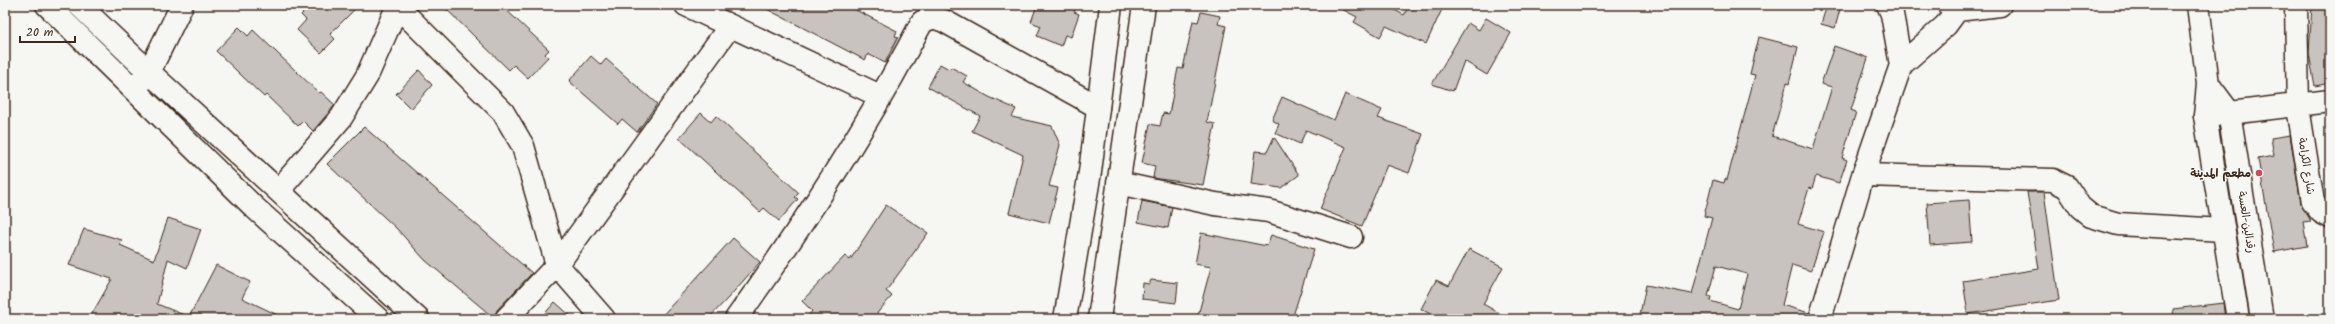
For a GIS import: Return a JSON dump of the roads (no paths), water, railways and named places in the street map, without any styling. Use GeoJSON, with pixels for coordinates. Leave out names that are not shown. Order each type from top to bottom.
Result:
{"type":"FeatureCollection","features":[{"type":"Feature","properties":{"kind":"street"},"geometry":{"type":"LineString","coordinates":[[46,5],[255,208],[378,319]]}},
{"type":"Feature","properties":{"kind":"street"},"geometry":{"type":"LineString","coordinates":[[79,5],[149,72],[418,319]]}},
{"type":"Feature","properties":{"kind":"street"},"geometry":{"type":"LineString","coordinates":[[134,91],[149,72],[182,5]]}},
{"type":"Feature","properties":{"kind":"street"},"geometry":{"type":"LineString","coordinates":[[279,190],[341,118],[368,76],[398,5],[503,112],[523,146],[557,265],[604,319]]}},
{"type":"Feature","properties":{"kind":"street"},"geometry":{"type":"LineString","coordinates":[[686,5],[880,96]]}},
{"type":"Feature","properties":{"kind":"street"},"geometry":{"type":"LineString","coordinates":[[1065,319],[1077,258],[1111,5]]}},
{"type":"Feature","properties":{"kind":"street"},"geometry":{"type":"LineString","coordinates":[[1101,319],[1118,183],[1144,5]]}},
{"type":"Feature","properties":{"kind":"street"},"geometry":{"type":"LineString","coordinates":[[1820,319],[1863,175],[1901,64],[1892,14],[1888,5]]}},
{"type":"Feature","properties":{"kind":"street"},"geometry":{"type":"LineString","coordinates":[[1901,64],[1946,25],[1953,8],[2000,5]]}},
{"type":"Feature","properties":{"kind":"street","name":"رقدالين-العسة"},"geometry":{"type":"LineString","coordinates":[[2198,5],[2208,84],[2205,116],[2238,319]]}},
{"type":"Feature","properties":{"kind":"street","name":"شارع الكرامة"},"geometry":{"type":"LineString","coordinates":[[2296,5],[2298,107],[2313,202],[2321,212],[2330,218]]}},
{"type":"Feature","properties":{"kind":"street"},"geometry":{"type":"LineString","coordinates":[[736,319],[786,250],[880,96],[922,22],[933,17],[944,21],[1098,106]]}},
{"type":"Feature","properties":{"kind":"street"},"geometry":{"type":"LineString","coordinates":[[506,319],[557,265],[730,26]]}},
{"type":"Feature","properties":{"kind":"street","name":"رقدالين-العسة"},"geometry":{"type":"LineString","coordinates":[[2208,84],[2229,112],[2262,319]]}},
{"type":"Feature","properties":{"kind":"street"},"geometry":{"type":"LineString","coordinates":[[2205,116],[2229,112],[2298,107],[2330,102]]}},
{"type":"Feature","properties":{"kind":"street"},"geometry":{"type":"LineString","coordinates":[[1863,175],[2053,180],[2067,187],[2080,207],[2091,216],[2118,224],[2223,230]]}},
{"type":"Feature","properties":{"kind":"street"},"geometry":{"type":"LineString","coordinates":[[1118,183],[1215,204],[1241,206],[1269,211],[1350,237]]}},
{"type":"Feature","properties":{"kind":"place","name":"مطعم المدينة"},"geometry":{"type":"Point","coordinates":[2259,173]}}]}
